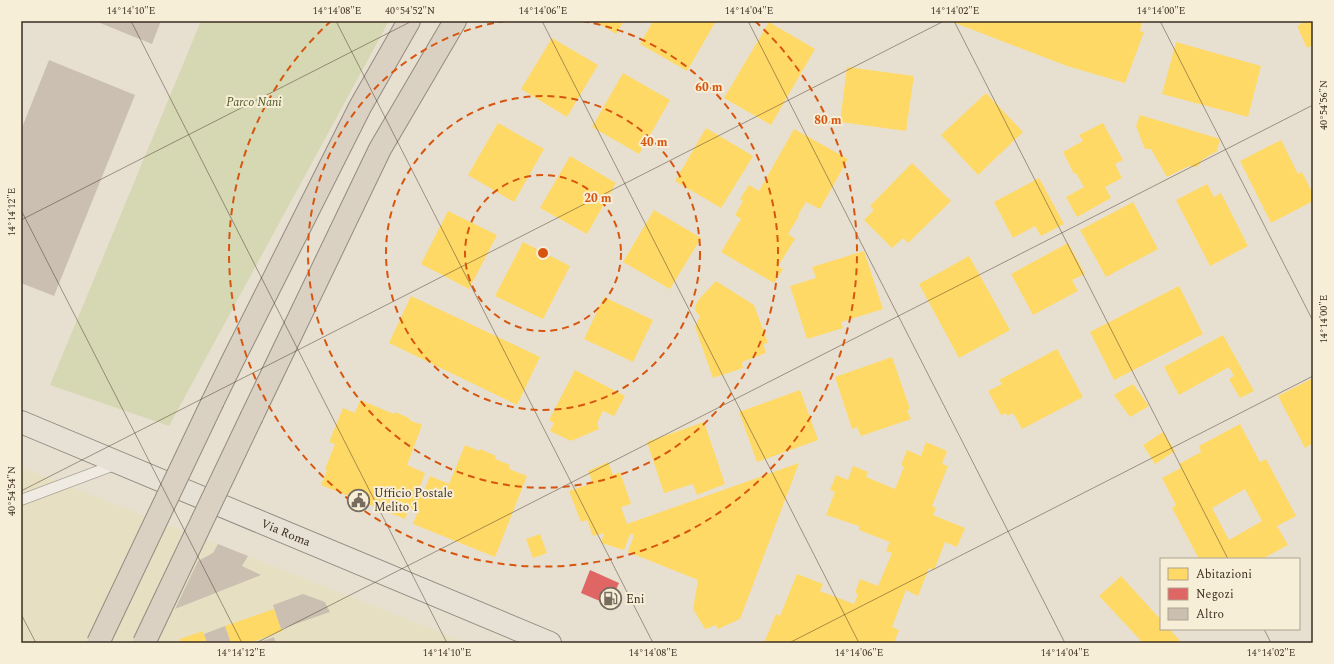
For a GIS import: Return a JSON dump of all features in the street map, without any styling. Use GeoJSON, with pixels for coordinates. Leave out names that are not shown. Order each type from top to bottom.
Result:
{"type":"FeatureCollection","features":[{"type":"Feature","properties":{"kind":"highway"},"geometry":{"type":"LineString","coordinates":[[98,643],[233,360],[360,108],[409,21]]}},
{"type":"Feature","properties":{"kind":"highway"},"geometry":{"type":"LineString","coordinates":[[144,643],[380,149],[455,21]]}},
{"type":"Feature","properties":{"kind":"main road","name":"Via Roma"},"geometry":{"type":"LineString","coordinates":[[21,422],[550,643]]}},
{"type":"Feature","properties":{"kind":"lane"},"geometry":{"type":"LineString","coordinates":[[21,500],[120,463]]}},
{"type":"Feature","properties":{"kind":"shaded area"},"geometry":{"type":"Polygon","coordinates":[[[21,467],[468,643],[21,643],[21,467]]]}},
{"type":"Feature","properties":{"kind":"green space","name":"Parco Nani"},"geometry":{"type":"Polygon","coordinates":[[[201,21],[389,21],[169,426],[50,385],[201,21]]]}},
{"type":"Feature","properties":{"kind":"building: Abitazioni"},"geometry":{"type":"Polygon","coordinates":[[[595,21],[624,21],[616,34],[595,21]]]}},
{"type":"Feature","properties":{"kind":"building: Abitazioni"},"geometry":{"type":"Polygon","coordinates":[[[653,21],[716,21],[687,71],[640,44],[653,21]]]}},
{"type":"Feature","properties":{"kind":"building: Abitazioni"},"geometry":{"type":"Polygon","coordinates":[[[950,21],[1142,21],[1140,31],[1144,32],[1125,83],[1067,66],[950,21]]]}},
{"type":"Feature","properties":{"kind":"building: Abitazioni"},"geometry":{"type":"Polygon","coordinates":[[[1306,21],[1313,21],[1313,45],[1307,48],[1297,26],[1306,21]]]}},
{"type":"Feature","properties":{"kind":"building: Abitazioni"},"geometry":{"type":"Polygon","coordinates":[[[769,22],[815,49],[771,125],[724,98],[769,22]]]}},
{"type":"Feature","properties":{"kind":"building: Abitazioni"},"geometry":{"type":"Polygon","coordinates":[[[552,38],[598,65],[567,117],[521,89],[552,38]]]}},
{"type":"Feature","properties":{"kind":"building: Abitazioni"},"geometry":{"type":"Polygon","coordinates":[[[1176,42],[1261,66],[1248,117],[1162,94],[1176,42]]]}},
{"type":"Feature","properties":{"kind":"building: Abitazioni"},"geometry":{"type":"Polygon","coordinates":[[[847,67],[914,76],[906,131],[840,122],[847,67]]]}},
{"type":"Feature","properties":{"kind":"building: Abitazioni"},"geometry":{"type":"Polygon","coordinates":[[[623,73],[670,100],[639,154],[592,127],[623,73]]]}},
{"type":"Feature","properties":{"kind":"building: Abitazioni"},"geometry":{"type":"Polygon","coordinates":[[[986,93],[1023,132],[978,175],[941,135],[986,93]]]}},
{"type":"Feature","properties":{"kind":"building: Abitazioni"},"geometry":{"type":"Polygon","coordinates":[[[1140,115],[1220,139],[1217,151],[1202,160],[1197,167],[1189,166],[1167,177],[1151,149],[1145,149],[1136,126],[1140,115]]]}},
{"type":"Feature","properties":{"kind":"building: Abitazioni"},"geometry":{"type":"Polygon","coordinates":[[[498,123],[544,149],[514,202],[468,175],[498,123]]]}},
{"type":"Feature","properties":{"kind":"building: Abitazioni"},"geometry":{"type":"Polygon","coordinates":[[[1103,123],[1123,160],[1115,164],[1122,178],[1105,187],[1111,198],[1077,217],[1066,197],[1084,187],[1076,173],[1074,174],[1063,152],[1083,141],[1079,135],[1103,123]]]}},
{"type":"Feature","properties":{"kind":"building: Abitazioni"},"geometry":{"type":"Polygon","coordinates":[[[706,128],[753,156],[721,208],[675,181],[706,128]]]}},
{"type":"Feature","properties":{"kind":"building: Abitazioni"},"geometry":{"type":"Polygon","coordinates":[[[794,129],[848,159],[820,209],[806,202],[798,215],[799,216],[788,234],[795,239],[778,266],[783,269],[774,283],[721,252],[741,219],[735,215],[743,201],[740,199],[749,185],[759,191],[794,129]]]}},
{"type":"Feature","properties":{"kind":"building: Abitazioni"},"geometry":{"type":"Polygon","coordinates":[[[1281,140],[1298,174],[1302,172],[1313,194],[1313,201],[1271,223],[1240,161],[1281,140]]]}},
{"type":"Feature","properties":{"kind":"building: Abitazioni"},"geometry":{"type":"Polygon","coordinates":[[[570,156],[616,183],[587,234],[540,208],[570,156]]]}},
{"type":"Feature","properties":{"kind":"building: Abitazioni"},"geometry":{"type":"Polygon","coordinates":[[[912,163],[951,201],[908,243],[903,238],[892,248],[864,220],[874,210],[870,206],[912,163]]]}},
{"type":"Feature","properties":{"kind":"building: Abitazioni"},"geometry":{"type":"Polygon","coordinates":[[[1039,178],[1064,224],[1041,236],[1035,226],[1013,238],[994,202],[1039,178]]]}},
{"type":"Feature","properties":{"kind":"building: Abitazioni"},"geometry":{"type":"Polygon","coordinates":[[[1207,184],[1214,197],[1221,193],[1248,246],[1210,266],[1176,200],[1207,184]]]}},
{"type":"Feature","properties":{"kind":"building: Abitazioni"},"geometry":{"type":"Polygon","coordinates":[[[1133,202],[1158,249],[1106,277],[1080,230],[1133,202]]]}},
{"type":"Feature","properties":{"kind":"building: Abitazioni"},"geometry":{"type":"Polygon","coordinates":[[[654,210],[701,238],[670,289],[623,262],[654,210]]]}},
{"type":"Feature","properties":{"kind":"building: Abitazioni"},"geometry":{"type":"Polygon","coordinates":[[[448,211],[497,235],[469,289],[421,264],[448,211]]]}},
{"type":"Feature","properties":{"kind":"building: Abitazioni"},"geometry":{"type":"Polygon","coordinates":[[[523,242],[570,266],[543,319],[495,296],[523,242]]]}},
{"type":"Feature","properties":{"kind":"building: Abitazioni"},"geometry":{"type":"Polygon","coordinates":[[[1068,243],[1085,274],[1072,280],[1078,291],[1033,315],[1011,274],[1068,243]]]}},
{"type":"Feature","properties":{"kind":"building: Abitazioni"},"geometry":{"type":"Polygon","coordinates":[[[864,251],[883,309],[841,322],[843,328],[807,339],[790,286],[816,278],[812,267],[864,251]]]}},
{"type":"Feature","properties":{"kind":"building: Abitazioni"},"geometry":{"type":"Polygon","coordinates":[[[969,256],[1010,330],[959,358],[919,284],[969,256]]]}},
{"type":"Feature","properties":{"kind":"building: Abitazioni"},"geometry":{"type":"Polygon","coordinates":[[[716,281],[754,305],[768,343],[763,344],[766,353],[742,362],[743,368],[713,378],[695,327],[700,316],[696,312],[695,306],[700,298],[716,281]]]}},
{"type":"Feature","properties":{"kind":"building: Abitazioni"},"geometry":{"type":"Polygon","coordinates":[[[1179,286],[1203,334],[1114,380],[1090,332],[1179,286]]]}},
{"type":"Feature","properties":{"kind":"building: Abitazioni"},"geometry":{"type":"Polygon","coordinates":[[[411,296],[540,357],[517,405],[389,343],[411,296]]]}},
{"type":"Feature","properties":{"kind":"building: Abitazioni"},"geometry":{"type":"Polygon","coordinates":[[[604,297],[653,320],[633,362],[584,339],[604,297]]]}},
{"type":"Feature","properties":{"kind":"building: Abitazioni"},"geometry":{"type":"Polygon","coordinates":[[[1223,335],[1254,391],[1240,398],[1229,379],[1234,376],[1229,367],[1179,395],[1164,367],[1223,335]]]}},
{"type":"Feature","properties":{"kind":"building: Abitazioni"},"geometry":{"type":"Polygon","coordinates":[[[1057,349],[1083,397],[1022,429],[1013,413],[1007,416],[1006,413],[1001,415],[988,391],[1002,384],[999,380],[1057,349]]]}},
{"type":"Feature","properties":{"kind":"building: Abitazioni"},"geometry":{"type":"Polygon","coordinates":[[[892,357],[910,409],[907,410],[911,419],[861,436],[857,427],[852,429],[835,377],[892,357]]]}},
{"type":"Feature","properties":{"kind":"building: Abitazioni"},"geometry":{"type":"Polygon","coordinates":[[[575,370],[625,396],[614,416],[603,411],[597,423],[599,429],[571,441],[550,431],[554,423],[549,420],[575,370]]]}},
{"type":"Feature","properties":{"kind":"building: Abitazioni"},"geometry":{"type":"Polygon","coordinates":[[[1313,378],[1313,443],[1305,448],[1278,396],[1313,378]]]}},
{"type":"Feature","properties":{"kind":"building: Abitazioni"},"geometry":{"type":"Polygon","coordinates":[[[1133,384],[1149,406],[1130,417],[1114,395],[1133,384]]]}},
{"type":"Feature","properties":{"kind":"building: Abitazioni"},"geometry":{"type":"Polygon","coordinates":[[[800,390],[818,440],[757,462],[739,412],[800,390]]]}},
{"type":"Feature","properties":{"kind":"building: Abitazioni"},"geometry":{"type":"Polygon","coordinates":[[[360,400],[394,414],[395,412],[422,425],[407,465],[425,473],[419,489],[424,491],[430,476],[449,484],[465,445],[479,451],[480,449],[496,456],[495,459],[510,465],[509,469],[527,476],[495,557],[413,524],[418,511],[409,508],[405,519],[321,485],[327,470],[325,469],[335,444],[329,442],[343,408],[355,413],[360,400]]]}},
{"type":"Feature","properties":{"kind":"building: Abitazioni"},"geometry":{"type":"Polygon","coordinates":[[[704,422],[725,484],[697,495],[693,484],[664,493],[647,442],[704,422]]]}},
{"type":"Feature","properties":{"kind":"building: Abitazioni"},"geometry":{"type":"Polygon","coordinates":[[[1240,424],[1260,462],[1266,459],[1296,516],[1277,526],[1288,545],[1264,558],[1198,558],[1172,508],[1176,505],[1162,478],[1181,468],[1179,464],[1201,452],[1199,446],[1240,424]],[[1245,489],[1212,508],[1229,540],[1262,521],[1245,489]]]}},
{"type":"Feature","properties":{"kind":"building: Abitazioni"},"geometry":{"type":"Polygon","coordinates":[[[1163,432],[1175,451],[1155,464],[1143,445],[1163,432]]]}},
{"type":"Feature","properties":{"kind":"building: Abitazioni"},"geometry":{"type":"Polygon","coordinates":[[[926,442],[947,451],[942,464],[948,466],[932,506],[936,508],[933,515],[965,528],[957,547],[945,542],[934,570],[929,568],[918,596],[906,590],[892,627],[899,630],[894,643],[764,643],[776,614],[780,616],[797,574],[823,584],[820,591],[854,604],[858,594],[855,593],[860,579],[878,586],[892,553],[886,551],[890,542],[859,530],[859,526],[826,515],[835,492],[830,490],[836,475],[848,480],[853,466],[868,472],[866,477],[895,489],[904,467],[901,465],[907,450],[921,456],[926,442]]]}},
{"type":"Feature","properties":{"kind":"building: Abitazioni"},"geometry":{"type":"Polygon","coordinates":[[[608,462],[613,475],[620,472],[631,504],[621,507],[627,524],[799,463],[740,619],[718,629],[716,625],[705,629],[693,609],[698,580],[628,552],[634,535],[630,534],[624,550],[601,543],[604,533],[593,536],[587,520],[581,522],[569,491],[593,483],[588,471],[608,462]]]}},
{"type":"Feature","properties":{"kind":"building: Abitazioni"},"geometry":{"type":"Polygon","coordinates":[[[540,534],[547,553],[533,558],[526,539],[540,534]]]}},
{"type":"Feature","properties":{"kind":"building: Abitazioni"},"geometry":{"type":"Polygon","coordinates":[[[1121,576],[1160,619],[1160,630],[1170,630],[1182,643],[1143,643],[1099,596],[1121,576]]]}},
{"type":"Feature","properties":{"kind":"building: Abitazioni"},"geometry":{"type":"Polygon","coordinates":[[[274,609],[282,631],[250,643],[231,643],[225,626],[274,609]]]}},
{"type":"Feature","properties":{"kind":"building: Abitazioni"},"geometry":{"type":"Polygon","coordinates":[[[203,631],[207,643],[181,643],[180,639],[203,631]]]}},
{"type":"Feature","properties":{"kind":"building: Negozi"},"geometry":{"type":"Polygon","coordinates":[[[590,570],[619,583],[609,605],[581,593],[590,570]]]}},
{"type":"Feature","properties":{"kind":"building: Altro"},"geometry":{"type":"Polygon","coordinates":[[[95,21],[161,21],[152,44],[95,21]]]}},
{"type":"Feature","properties":{"kind":"building: Altro"},"geometry":{"type":"Polygon","coordinates":[[[49,60],[135,95],[54,296],[21,283],[21,130],[49,60]]]}},
{"type":"Feature","properties":{"kind":"building: Altro"},"geometry":{"type":"Polygon","coordinates":[[[218,544],[248,556],[242,566],[261,575],[175,609],[198,561],[213,553],[218,544]]]}},
{"type":"Feature","properties":{"kind":"building: Altro"},"geometry":{"type":"Polygon","coordinates":[[[303,594],[325,602],[330,612],[281,629],[273,605],[303,594]]]}},
{"type":"Feature","properties":{"kind":"building: Altro"},"geometry":{"type":"Polygon","coordinates":[[[225,626],[231,643],[207,643],[204,634],[225,626]]]}},
{"type":"Feature","properties":{"kind":"building: Altro"},"geometry":{"type":"Polygon","coordinates":[[[274,637],[276,643],[257,643],[274,637]]]}},
{"type":"Feature","properties":{"kind":"place","name":"Ufficio Postale Melito 1"},"geometry":{"type":"Point","coordinates":[358,500]}},
{"type":"Feature","properties":{"kind":"place","name":"Eni"},"geometry":{"type":"Point","coordinates":[610,599]}}]}
